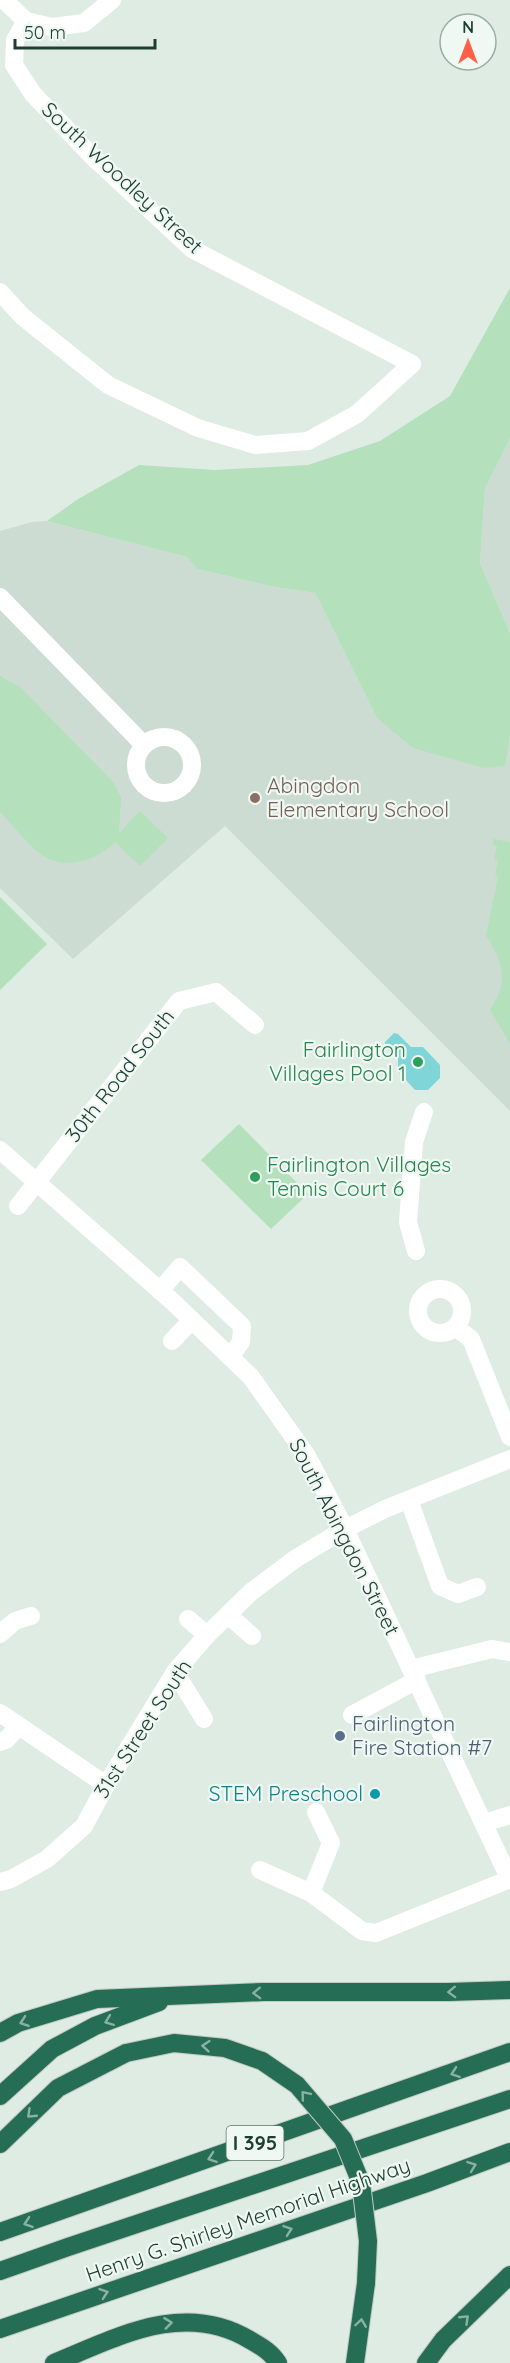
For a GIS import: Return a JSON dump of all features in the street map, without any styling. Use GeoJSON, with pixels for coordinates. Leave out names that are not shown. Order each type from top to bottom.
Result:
{"type":"FeatureCollection","features":[{"type":"Feature","properties":{"kind":"highway"},"geometry":{"type":"LineString","coordinates":[[0,2033],[18,2023],[97,1999],[263,1992],[510,1990]]}},
{"type":"Feature","properties":{"kind":"highway"},"geometry":{"type":"LineString","coordinates":[[0,2096],[52,2049],[95,2026],[147,2006],[184,1996]]}},
{"type":"Feature","properties":{"kind":"highway"},"geometry":{"type":"LineString","coordinates":[[0,2144],[58,2088],[126,2053],[174,2043],[225,2048],[262,2061],[297,2085],[343,2139],[361,2183],[368,2241],[366,2283],[355,2363]]}},
{"type":"Feature","properties":{"kind":"highway","name":"I 395"},"geometry":{"type":"LineString","coordinates":[[0,2232],[510,2052]]}},
{"type":"Feature","properties":{"kind":"highway"},"geometry":{"type":"LineString","coordinates":[[0,2271],[510,2099]]}},
{"type":"Feature","properties":{"kind":"highway","name":"Henry G. Shirley Memorial Highway"},"geometry":{"type":"LineString","coordinates":[[0,2332],[48,2312],[427,2183],[510,2152]]}},
{"type":"Feature","properties":{"kind":"highway"},"geometry":{"type":"LineString","coordinates":[[426,2363],[443,2340],[510,2276]]}},
{"type":"Feature","properties":{"kind":"highway"},"geometry":{"type":"LineString","coordinates":[[54,2363],[130,2332],[156,2325],[188,2321],[204,2322],[239,2333],[272,2353],[278,2363]]}},
{"type":"Feature","properties":{"kind":"street"},"geometry":{"type":"LineString","coordinates":[[4,0],[26,21],[52,27],[84,23],[112,0]]}},
{"type":"Feature","properties":{"kind":"street","name":"South Woodley Street"},"geometry":{"type":"LineString","coordinates":[[0,292],[23,317],[108,385],[198,428],[255,445],[308,441],[357,414],[412,364],[192,249],[93,157],[33,94],[14,65],[15,40],[26,21]]}},
{"type":"Feature","properties":{"kind":"street"},"geometry":{"type":"LineString","coordinates":[[0,597],[144,745]]}},
{"type":"Feature","properties":{"kind":"street","name":"30th Road South"},"geometry":{"type":"LineString","coordinates":[[18,1206],[179,1001],[216,992],[255,1025]]}},
{"type":"Feature","properties":{"kind":"street"},"geometry":{"type":"LineString","coordinates":[[416,1251],[408,1222],[414,1142],[424,1112]]}},
{"type":"Feature","properties":{"kind":"street","name":"South Abingdon Street"},"geometry":{"type":"LineString","coordinates":[[0,1150],[37,1180],[160,1291],[251,1377],[307,1456],[345,1529],[510,1879]]}},
{"type":"Feature","properties":{"kind":"street"},"geometry":{"type":"LineString","coordinates":[[160,1291],[180,1267],[242,1326],[242,1342],[230,1357]]}},
{"type":"Feature","properties":{"kind":"street"},"geometry":{"type":"LineString","coordinates":[[172,1341],[192,1320]]}},
{"type":"Feature","properties":{"kind":"street"},"geometry":{"type":"LineString","coordinates":[[455,1327],[471,1339],[510,1437]]}},
{"type":"Feature","properties":{"kind":"street","name":"31st Street South"},"geometry":{"type":"LineString","coordinates":[[0,1882],[11,1879],[47,1859],[84,1826],[106,1785],[175,1672],[207,1635],[251,1592],[295,1559],[345,1529],[510,1459]]}},
{"type":"Feature","properties":{"kind":"street"},"geometry":{"type":"LineString","coordinates":[[409,1500],[441,1586],[458,1594],[477,1587]]}},
{"type":"Feature","properties":{"kind":"street"},"geometry":{"type":"LineString","coordinates":[[228,1615],[252,1636]]}},
{"type":"Feature","properties":{"kind":"street"},"geometry":{"type":"LineString","coordinates":[[0,1634],[15,1622],[31,1616]]}},
{"type":"Feature","properties":{"kind":"street"},"geometry":{"type":"LineString","coordinates":[[188,1619],[207,1635]]}},
{"type":"Feature","properties":{"kind":"street"},"geometry":{"type":"LineString","coordinates":[[352,1715],[414,1675],[492,1649],[510,1652]]}},
{"type":"Feature","properties":{"kind":"street"},"geometry":{"type":"LineString","coordinates":[[175,1672],[204,1719]]}},
{"type":"Feature","properties":{"kind":"street"},"geometry":{"type":"LineString","coordinates":[[0,1713],[106,1785]]}},
{"type":"Feature","properties":{"kind":"street"},"geometry":{"type":"LineString","coordinates":[[0,1742],[6,1740],[18,1727]]}},
{"type":"Feature","properties":{"kind":"street"},"geometry":{"type":"LineString","coordinates":[[311,1893],[331,1844],[316,1812]]}},
{"type":"Feature","properties":{"kind":"street"},"geometry":{"type":"LineString","coordinates":[[484,1823],[510,1815]]}},
{"type":"Feature","properties":{"kind":"street"},"geometry":{"type":"LineString","coordinates":[[260,1870],[311,1893],[362,1931],[376,1933],[510,1879]]}},
{"type":"Feature","properties":{"kind":"shaded area"},"geometry":{"type":"Polygon","coordinates":[[[510,439],[510,633],[480,563],[485,488],[510,439]]]}},
{"type":"Feature","properties":{"kind":"shaded area","name":"Abingdon Elementary School"},"geometry":{"type":"Polygon","coordinates":[[[47,521],[187,557],[197,569],[270,586],[315,593],[377,718],[504,766],[510,735],[510,1111],[225,826],[73,959],[0,888],[0,531],[32,522],[47,521]]]}},
{"type":"Feature","properties":{"kind":"green space"},"geometry":{"type":"Polygon","coordinates":[[[510,288],[510,439],[485,488],[480,563],[510,633],[510,735],[505,766],[484,768],[413,748],[377,718],[315,593],[270,586],[197,569],[187,557],[47,521],[78,499],[139,465],[215,470],[308,465],[380,441],[450,396],[510,288]]]}},
{"type":"Feature","properties":{"kind":"green space"},"geometry":{"type":"Polygon","coordinates":[[[0,676],[20,687],[114,783],[121,798],[119,833],[140,811],[168,838],[140,866],[115,842],[102,853],[86,860],[68,863],[51,860],[31,845],[0,812],[0,676]]]}},
{"type":"Feature","properties":{"kind":"green space"},"geometry":{"type":"Polygon","coordinates":[[[493,839],[510,842],[510,1044],[490,1010],[502,981],[497,955],[486,935],[498,877],[495,876],[498,861],[494,860],[497,846],[493,845],[493,839]]]}},
{"type":"Feature","properties":{"kind":"green space"},"geometry":{"type":"Polygon","coordinates":[[[0,897],[47,944],[0,990],[0,897]]]}},
{"type":"Feature","properties":{"kind":"green space","name":"Fairlington Villages Tennis Court 6"},"geometry":{"type":"Polygon","coordinates":[[[239,1124],[308,1194],[271,1229],[201,1160],[239,1124]]]}},
{"type":"Feature","properties":{"kind":"water","name":"Fairlington Villages Pool 1"},"geometry":{"type":"Polygon","coordinates":[[[394,1033],[411,1047],[423,1047],[440,1065],[440,1078],[428,1090],[415,1090],[398,1071],[398,1059],[385,1047],[385,1042],[394,1033]]]}},
{"type":"Feature","properties":{"kind":"place","name":"Abingdon Elementary School"},"geometry":{"type":"Point","coordinates":[255,798]}},
{"type":"Feature","properties":{"kind":"place","name":"Fairlington Villages Pool 1"},"geometry":{"type":"Point","coordinates":[418,1062]}},
{"type":"Feature","properties":{"kind":"place","name":"Fairlington Villages Tennis Court 6"},"geometry":{"type":"Point","coordinates":[255,1177]}},
{"type":"Feature","properties":{"kind":"place","name":"Fairlington Fire Station #7"},"geometry":{"type":"Point","coordinates":[340,1736]}},
{"type":"Feature","properties":{"kind":"place","name":"STEM Preschool"},"geometry":{"type":"Point","coordinates":[375,1794]}}]}
